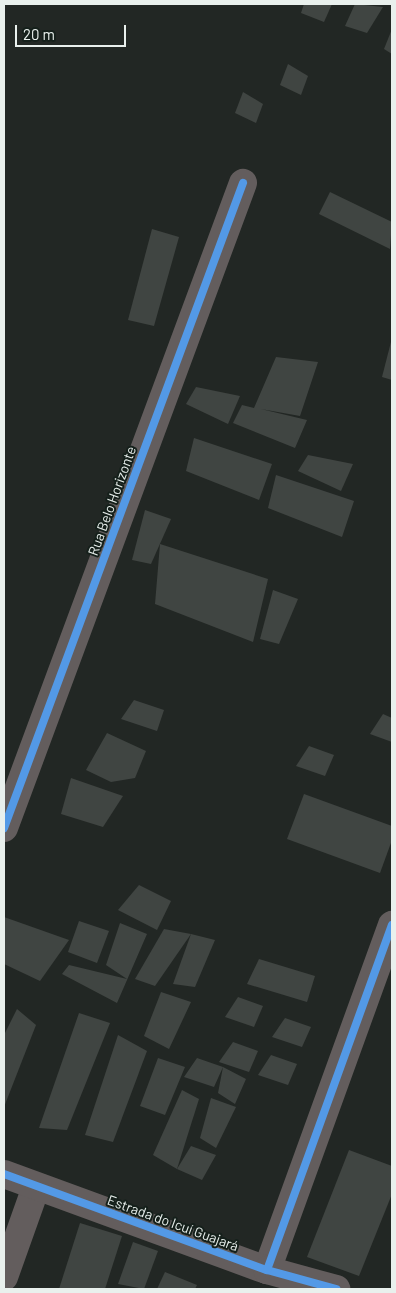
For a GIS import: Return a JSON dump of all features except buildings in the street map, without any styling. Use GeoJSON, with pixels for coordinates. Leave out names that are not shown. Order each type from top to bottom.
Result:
{"type":"FeatureCollection","features":[{"type":"Feature","properties":{"kind":"street","name":"Rua Belo Horizonte"},"geometry":{"type":"LineString","coordinates":[[4,828],[243,183]]}},
{"type":"Feature","properties":{"kind":"street"},"geometry":{"type":"LineString","coordinates":[[266,1270],[392,925]]}},
{"type":"Feature","properties":{"kind":"street","name":"Estrada do Icuí Guajará"},"geometry":{"type":"LineString","coordinates":[[4,1174],[266,1270],[333,1289]]}},
{"type":"Feature","properties":{"kind":"street"},"geometry":{"type":"LineString","coordinates":[[4,1277],[36,1187]]}},
{"type":"Feature","properties":{"kind":"cycle path"},"geometry":{"type":"LineString","coordinates":[[4,828],[243,183]]}},
{"type":"Feature","properties":{"kind":"cycle path"},"geometry":{"type":"LineString","coordinates":[[267,1270],[392,925]]}},
{"type":"Feature","properties":{"kind":"cycle path"},"geometry":{"type":"LineString","coordinates":[[4,1174],[267,1270],[336,1289]]}}]}
